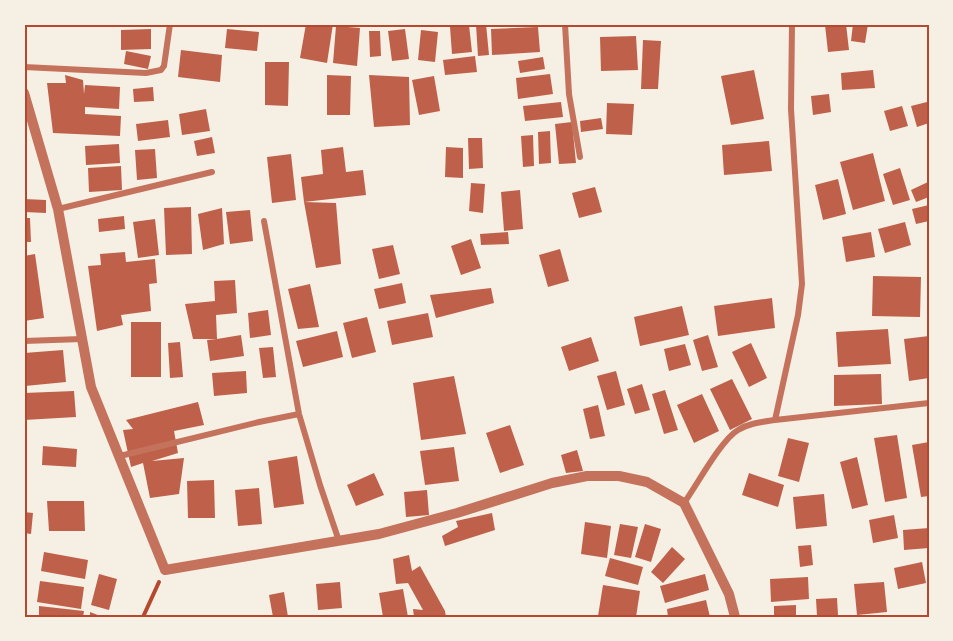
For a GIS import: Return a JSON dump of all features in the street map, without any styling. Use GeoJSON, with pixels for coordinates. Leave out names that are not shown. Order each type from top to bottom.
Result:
{"type":"FeatureCollection","features":[{"type":"Feature","properties":{"kind":"street"},"geometry":{"type":"LineString","coordinates":[[24,67],[146,73],[161,70],[164,66],[170,24]]}},
{"type":"Feature","properties":{"kind":"street"},"geometry":{"type":"LineString","coordinates":[[565,24],[569,94],[580,157]]}},
{"type":"Feature","properties":{"kind":"street"},"geometry":{"type":"LineString","coordinates":[[775,420],[798,315],[802,284],[792,120],[792,24]]}},
{"type":"Feature","properties":{"kind":"street"},"geometry":{"type":"LineString","coordinates":[[24,93],[58,209],[91,387],[165,570],[339,541],[422,524],[552,483],[587,476],[619,476],[647,482],[684,503],[729,594],[735,617]]}},
{"type":"Feature","properties":{"kind":"street"},"geometry":{"type":"LineString","coordinates":[[58,209],[212,172]]}},
{"type":"Feature","properties":{"kind":"street"},"geometry":{"type":"LineString","coordinates":[[264,221],[299,414],[339,541]]}},
{"type":"Feature","properties":{"kind":"street"},"geometry":{"type":"LineString","coordinates":[[24,341],[82,339]]}},
{"type":"Feature","properties":{"kind":"street"},"geometry":{"type":"LineString","coordinates":[[684,503],[728,438],[738,429],[750,424],[929,404]]}},
{"type":"Feature","properties":{"kind":"street"},"geometry":{"type":"LineString","coordinates":[[120,456],[299,414]]}},
{"type":"Feature","properties":{"kind":"path"},"geometry":{"type":"LineString","coordinates":[[143,617],[165,570]]}},
{"type":"Feature","properties":{"kind":"building"},"geometry":{"type":"Polygon","coordinates":[[[306,24],[333,24],[327,63],[300,58],[306,24]]]}},
{"type":"Feature","properties":{"kind":"building"},"geometry":{"type":"Polygon","coordinates":[[[486,24],[489,55],[478,56],[476,25],[486,24]]]}},
{"type":"Feature","properties":{"kind":"building"},"geometry":{"type":"Polygon","coordinates":[[[846,24],[849,50],[828,52],[825,25],[846,24]]]}},
{"type":"Feature","properties":{"kind":"building"},"geometry":{"type":"Polygon","coordinates":[[[853,24],[868,24],[865,43],[851,41],[853,24]]]}},
{"type":"Feature","properties":{"kind":"building"},"geometry":{"type":"Polygon","coordinates":[[[469,25],[472,52],[452,54],[450,27],[469,25]]]}},
{"type":"Feature","properties":{"kind":"building"},"geometry":{"type":"Polygon","coordinates":[[[336,26],[360,28],[357,66],[333,63],[336,26]]]}},
{"type":"Feature","properties":{"kind":"building"},"geometry":{"type":"Polygon","coordinates":[[[538,27],[540,52],[492,55],[491,29],[538,27]]]}},
{"type":"Feature","properties":{"kind":"building"},"geometry":{"type":"Polygon","coordinates":[[[151,29],[151,49],[121,50],[121,30],[151,29]]]}},
{"type":"Feature","properties":{"kind":"building"},"geometry":{"type":"Polygon","coordinates":[[[227,29],[259,32],[257,51],[225,48],[227,29]]]}},
{"type":"Feature","properties":{"kind":"building"},"geometry":{"type":"Polygon","coordinates":[[[405,29],[409,59],[392,61],[388,31],[405,29]]]}},
{"type":"Feature","properties":{"kind":"building"},"geometry":{"type":"Polygon","coordinates":[[[421,30],[438,32],[435,62],[418,60],[421,30]]]}},
{"type":"Feature","properties":{"kind":"building"},"geometry":{"type":"Polygon","coordinates":[[[369,31],[380,31],[381,56],[370,57],[369,31]]]}},
{"type":"Feature","properties":{"kind":"building"},"geometry":{"type":"Polygon","coordinates":[[[636,36],[638,70],[601,71],[600,37],[636,36]]]}},
{"type":"Feature","properties":{"kind":"building"},"geometry":{"type":"Polygon","coordinates":[[[643,40],[661,41],[658,89],[641,89],[643,40]]]}},
{"type":"Feature","properties":{"kind":"building"},"geometry":{"type":"Polygon","coordinates":[[[181,50],[222,55],[220,82],[178,77],[181,50]]]}},
{"type":"Feature","properties":{"kind":"building"},"geometry":{"type":"Polygon","coordinates":[[[126,51],[151,56],[148,69],[124,64],[126,51]]]}},
{"type":"Feature","properties":{"kind":"building"},"geometry":{"type":"Polygon","coordinates":[[[475,56],[477,72],[445,75],[443,60],[475,56]]]}},
{"type":"Feature","properties":{"kind":"building"},"geometry":{"type":"Polygon","coordinates":[[[543,57],[545,69],[520,73],[518,61],[543,57]]]}},
{"type":"Feature","properties":{"kind":"building"},"geometry":{"type":"Polygon","coordinates":[[[265,62],[289,62],[288,106],[265,105],[265,62]]]}},
{"type":"Feature","properties":{"kind":"building"},"geometry":{"type":"Polygon","coordinates":[[[754,70],[764,119],[731,125],[721,76],[754,70]]]}},
{"type":"Feature","properties":{"kind":"building"},"geometry":{"type":"Polygon","coordinates":[[[873,70],[875,88],[842,90],[841,73],[873,70]]]}},
{"type":"Feature","properties":{"kind":"building"},"geometry":{"type":"Polygon","coordinates":[[[550,74],[553,94],[518,99],[516,78],[550,74]]]}},
{"type":"Feature","properties":{"kind":"building"},"geometry":{"type":"Polygon","coordinates":[[[65,75],[83,80],[84,94],[85,85],[120,87],[119,109],[85,107],[85,114],[121,116],[120,136],[53,133],[47,83],[66,83],[65,75]]]}},
{"type":"Feature","properties":{"kind":"building"},"geometry":{"type":"Polygon","coordinates":[[[327,75],[351,76],[350,115],[327,115],[327,75]]]}},
{"type":"Feature","properties":{"kind":"building"},"geometry":{"type":"Polygon","coordinates":[[[369,75],[409,77],[410,125],[374,127],[369,75]]]}},
{"type":"Feature","properties":{"kind":"building"},"geometry":{"type":"Polygon","coordinates":[[[434,76],[440,111],[419,115],[412,80],[434,76]]]}},
{"type":"Feature","properties":{"kind":"building"},"geometry":{"type":"Polygon","coordinates":[[[153,87],[154,101],[134,102],[133,89],[153,87]]]}},
{"type":"Feature","properties":{"kind":"building"},"geometry":{"type":"Polygon","coordinates":[[[829,94],[831,112],[813,115],[811,96],[829,94]]]}},
{"type":"Feature","properties":{"kind":"building"},"geometry":{"type":"Polygon","coordinates":[[[561,102],[563,117],[525,121],[523,106],[561,102]]]}},
{"type":"Feature","properties":{"kind":"building"},"geometry":{"type":"Polygon","coordinates":[[[927,102],[929,123],[917,127],[911,106],[927,102]]]}},
{"type":"Feature","properties":{"kind":"building"},"geometry":{"type":"Polygon","coordinates":[[[607,103],[634,104],[632,135],[606,134],[607,103]]]}},
{"type":"Feature","properties":{"kind":"building"},"geometry":{"type":"Polygon","coordinates":[[[902,106],[908,126],[890,131],[884,111],[902,106]]]}},
{"type":"Feature","properties":{"kind":"building"},"geometry":{"type":"Polygon","coordinates":[[[206,109],[210,131],[182,135],[179,114],[206,109]]]}},
{"type":"Feature","properties":{"kind":"building"},"geometry":{"type":"Polygon","coordinates":[[[601,118],[603,129],[581,132],[580,121],[601,118]]]}},
{"type":"Feature","properties":{"kind":"building"},"geometry":{"type":"Polygon","coordinates":[[[168,120],[170,137],[138,141],[136,124],[168,120]]]}},
{"type":"Feature","properties":{"kind":"building"},"geometry":{"type":"Polygon","coordinates":[[[572,122],[576,163],[559,164],[555,124],[572,122]]]}},
{"type":"Feature","properties":{"kind":"building"},"geometry":{"type":"Polygon","coordinates":[[[550,131],[551,163],[539,164],[538,132],[550,131]]]}},
{"type":"Feature","properties":{"kind":"building"},"geometry":{"type":"Polygon","coordinates":[[[533,135],[534,166],[523,167],[521,136],[533,135]]]}},
{"type":"Feature","properties":{"kind":"building"},"geometry":{"type":"Polygon","coordinates":[[[212,137],[215,153],[197,156],[194,141],[212,137]]]}},
{"type":"Feature","properties":{"kind":"building"},"geometry":{"type":"Polygon","coordinates":[[[468,138],[482,138],[483,168],[469,169],[468,138]]]}},
{"type":"Feature","properties":{"kind":"building"},"geometry":{"type":"Polygon","coordinates":[[[769,141],[772,171],[724,175],[722,145],[769,141]]]}},
{"type":"Feature","properties":{"kind":"building"},"geometry":{"type":"Polygon","coordinates":[[[119,144],[120,163],[86,165],[85,146],[119,144]]]}},
{"type":"Feature","properties":{"kind":"building"},"geometry":{"type":"Polygon","coordinates":[[[343,147],[346,172],[363,170],[366,195],[304,202],[301,177],[323,174],[321,150],[343,147]]]}},
{"type":"Feature","properties":{"kind":"building"},"geometry":{"type":"Polygon","coordinates":[[[446,147],[463,148],[463,178],[445,177],[446,147]]]}},
{"type":"Feature","properties":{"kind":"building"},"geometry":{"type":"Polygon","coordinates":[[[155,149],[157,178],[137,180],[135,150],[155,149]]]}},
{"type":"Feature","properties":{"kind":"building"},"geometry":{"type":"Polygon","coordinates":[[[873,153],[885,201],[853,210],[840,162],[873,153]]]}},
{"type":"Feature","properties":{"kind":"building"},"geometry":{"type":"Polygon","coordinates":[[[291,154],[296,200],[272,203],[267,157],[291,154]]]}},
{"type":"Feature","properties":{"kind":"building"},"geometry":{"type":"Polygon","coordinates":[[[121,166],[122,190],[89,192],[88,168],[121,166]]]}},
{"type":"Feature","properties":{"kind":"building"},"geometry":{"type":"Polygon","coordinates":[[[900,168],[910,200],[893,205],[883,174],[900,168]]]}},
{"type":"Feature","properties":{"kind":"building"},"geometry":{"type":"Polygon","coordinates":[[[838,179],[846,214],[823,220],[815,185],[838,179]]]}},
{"type":"Feature","properties":{"kind":"building"},"geometry":{"type":"Polygon","coordinates":[[[928,182],[929,197],[916,202],[911,190],[928,182]]]}},
{"type":"Feature","properties":{"kind":"building"},"geometry":{"type":"Polygon","coordinates":[[[471,183],[485,184],[483,213],[469,211],[471,183]]]}},
{"type":"Feature","properties":{"kind":"building"},"geometry":{"type":"Polygon","coordinates":[[[595,187],[602,212],[579,218],[572,193],[595,187]]]}},
{"type":"Feature","properties":{"kind":"building"},"geometry":{"type":"Polygon","coordinates":[[[520,190],[523,229],[504,231],[501,192],[520,190]]]}},
{"type":"Feature","properties":{"kind":"building"},"geometry":{"type":"Polygon","coordinates":[[[24,199],[46,200],[46,213],[24,212],[24,199]]]}},
{"type":"Feature","properties":{"kind":"building"},"geometry":{"type":"Polygon","coordinates":[[[304,202],[336,203],[341,264],[316,268],[304,202]]]}},
{"type":"Feature","properties":{"kind":"building"},"geometry":{"type":"Polygon","coordinates":[[[929,205],[929,221],[916,224],[912,209],[929,205]]]}},
{"type":"Feature","properties":{"kind":"building"},"geometry":{"type":"Polygon","coordinates":[[[191,207],[192,254],[166,255],[164,208],[191,207]]]}},
{"type":"Feature","properties":{"kind":"building"},"geometry":{"type":"Polygon","coordinates":[[[222,208],[224,244],[203,250],[198,214],[222,208]]]}},
{"type":"Feature","properties":{"kind":"building"},"geometry":{"type":"Polygon","coordinates":[[[250,210],[253,241],[230,244],[226,212],[250,210]]]}},
{"type":"Feature","properties":{"kind":"building"},"geometry":{"type":"Polygon","coordinates":[[[124,216],[125,229],[99,232],[98,219],[124,216]]]}},
{"type":"Feature","properties":{"kind":"building"},"geometry":{"type":"Polygon","coordinates":[[[24,218],[30,218],[31,242],[24,242],[24,218]]]}},
{"type":"Feature","properties":{"kind":"building"},"geometry":{"type":"Polygon","coordinates":[[[155,219],[159,255],[138,258],[133,222],[155,219]]]}},
{"type":"Feature","properties":{"kind":"building"},"geometry":{"type":"Polygon","coordinates":[[[905,222],[911,245],[885,253],[878,229],[905,222]]]}},
{"type":"Feature","properties":{"kind":"building"},"geometry":{"type":"Polygon","coordinates":[[[508,232],[509,244],[481,245],[480,234],[508,232]]]}},
{"type":"Feature","properties":{"kind":"building"},"geometry":{"type":"Polygon","coordinates":[[[871,232],[875,257],[846,262],[842,237],[871,232]]]}},
{"type":"Feature","properties":{"kind":"building"},"geometry":{"type":"Polygon","coordinates":[[[471,239],[481,268],[461,275],[451,246],[471,239]]]}},
{"type":"Feature","properties":{"kind":"building"},"geometry":{"type":"Polygon","coordinates":[[[393,245],[400,274],[379,279],[372,249],[393,245]]]}},
{"type":"Feature","properties":{"kind":"building"},"geometry":{"type":"Polygon","coordinates":[[[560,249],[569,281],[548,287],[539,255],[560,249]]]}},
{"type":"Feature","properties":{"kind":"building"},"geometry":{"type":"Polygon","coordinates":[[[125,252],[126,262],[155,259],[157,283],[149,284],[151,311],[121,315],[123,325],[97,331],[88,266],[101,265],[100,254],[125,252]]]}},
{"type":"Feature","properties":{"kind":"building"},"geometry":{"type":"Polygon","coordinates":[[[35,254],[44,318],[24,321],[24,256],[35,254]]]}},
{"type":"Feature","properties":{"kind":"building"},"geometry":{"type":"Polygon","coordinates":[[[873,276],[921,277],[920,317],[872,316],[873,276]]]}},
{"type":"Feature","properties":{"kind":"building"},"geometry":{"type":"Polygon","coordinates":[[[235,280],[237,313],[216,315],[217,339],[193,339],[185,304],[215,301],[214,281],[235,280]]]}},
{"type":"Feature","properties":{"kind":"building"},"geometry":{"type":"Polygon","coordinates":[[[402,283],[406,303],[379,309],[374,289],[402,283]]]}},
{"type":"Feature","properties":{"kind":"building"},"geometry":{"type":"Polygon","coordinates":[[[310,284],[319,327],[298,329],[288,289],[310,284]]]}},
{"type":"Feature","properties":{"kind":"building"},"geometry":{"type":"Polygon","coordinates":[[[491,288],[494,303],[436,318],[430,295],[491,288]]]}},
{"type":"Feature","properties":{"kind":"building"},"geometry":{"type":"Polygon","coordinates":[[[772,298],[775,328],[718,336],[714,306],[772,298]]]}},
{"type":"Feature","properties":{"kind":"building"},"geometry":{"type":"Polygon","coordinates":[[[682,306],[689,335],[640,346],[634,317],[682,306]]]}},
{"type":"Feature","properties":{"kind":"building"},"geometry":{"type":"Polygon","coordinates":[[[268,310],[271,335],[250,338],[248,313],[268,310]]]}},
{"type":"Feature","properties":{"kind":"building"},"geometry":{"type":"Polygon","coordinates":[[[428,313],[433,337],[392,345],[387,321],[428,313]]]}},
{"type":"Feature","properties":{"kind":"building"},"geometry":{"type":"Polygon","coordinates":[[[367,317],[376,352],[352,358],[343,323],[367,317]]]}},
{"type":"Feature","properties":{"kind":"building"},"geometry":{"type":"Polygon","coordinates":[[[131,322],[161,322],[161,377],[131,377],[131,322]]]}},
{"type":"Feature","properties":{"kind":"building"},"geometry":{"type":"Polygon","coordinates":[[[888,329],[891,364],[838,367],[836,332],[888,329]]]}},
{"type":"Feature","properties":{"kind":"building"},"geometry":{"type":"Polygon","coordinates":[[[337,331],[343,357],[303,367],[296,341],[337,331]]]}},
{"type":"Feature","properties":{"kind":"building"},"geometry":{"type":"Polygon","coordinates":[[[241,335],[244,356],[210,361],[207,340],[241,335]]]}},
{"type":"Feature","properties":{"kind":"building"},"geometry":{"type":"Polygon","coordinates":[[[708,335],[718,367],[702,371],[693,340],[708,335]]]}},
{"type":"Feature","properties":{"kind":"building"},"geometry":{"type":"Polygon","coordinates":[[[929,336],[929,378],[909,381],[904,339],[929,336]]]}},
{"type":"Feature","properties":{"kind":"building"},"geometry":{"type":"Polygon","coordinates":[[[591,337],[599,361],[569,371],[561,347],[591,337]]]}},
{"type":"Feature","properties":{"kind":"building"},"geometry":{"type":"Polygon","coordinates":[[[180,342],[183,377],[170,378],[168,343],[180,342]]]}},
{"type":"Feature","properties":{"kind":"building"},"geometry":{"type":"Polygon","coordinates":[[[751,343],[767,378],[749,387],[732,352],[751,343]]]}},
{"type":"Feature","properties":{"kind":"building"},"geometry":{"type":"Polygon","coordinates":[[[685,344],[691,365],[669,371],[664,349],[685,344]]]}},
{"type":"Feature","properties":{"kind":"building"},"geometry":{"type":"Polygon","coordinates":[[[273,347],[276,377],[263,378],[259,348],[273,347]]]}},
{"type":"Feature","properties":{"kind":"building"},"geometry":{"type":"Polygon","coordinates":[[[63,350],[66,382],[25,386],[24,353],[63,350]]]}},
{"type":"Feature","properties":{"kind":"building"},"geometry":{"type":"Polygon","coordinates":[[[246,371],[247,393],[214,396],[212,373],[246,371]]]}},
{"type":"Feature","properties":{"kind":"building"},"geometry":{"type":"Polygon","coordinates":[[[616,371],[625,405],[607,410],[597,376],[616,371]]]}},
{"type":"Feature","properties":{"kind":"building"},"geometry":{"type":"Polygon","coordinates":[[[881,374],[882,404],[834,406],[834,375],[881,374]]]}},
{"type":"Feature","properties":{"kind":"building"},"geometry":{"type":"Polygon","coordinates":[[[454,376],[466,434],[421,440],[413,383],[454,376]]]}},
{"type":"Feature","properties":{"kind":"building"},"geometry":{"type":"Polygon","coordinates":[[[732,379],[752,419],[730,430],[710,389],[732,379]]]}},
{"type":"Feature","properties":{"kind":"building"},"geometry":{"type":"Polygon","coordinates":[[[642,384],[650,410],[635,414],[627,389],[642,384]]]}},
{"type":"Feature","properties":{"kind":"building"},"geometry":{"type":"Polygon","coordinates":[[[665,390],[678,430],[664,434],[652,394],[665,390]]]}},
{"type":"Feature","properties":{"kind":"building"},"geometry":{"type":"Polygon","coordinates":[[[74,391],[76,417],[24,420],[24,393],[74,391]]]}},
{"type":"Feature","properties":{"kind":"building"},"geometry":{"type":"Polygon","coordinates":[[[702,394],[719,431],[694,443],[677,405],[702,394]]]}},
{"type":"Feature","properties":{"kind":"building"},"geometry":{"type":"Polygon","coordinates":[[[198,402],[204,425],[174,431],[178,453],[152,461],[184,458],[179,494],[150,498],[143,463],[131,467],[123,430],[133,429],[126,420],[198,402]]]}},
{"type":"Feature","properties":{"kind":"building"},"geometry":{"type":"Polygon","coordinates":[[[598,405],[605,436],[590,439],[583,409],[598,405]]]}},
{"type":"Feature","properties":{"kind":"building"},"geometry":{"type":"Polygon","coordinates":[[[510,425],[524,465],[500,473],[486,433],[510,425]]]}},
{"type":"Feature","properties":{"kind":"building"},"geometry":{"type":"Polygon","coordinates":[[[897,435],[907,498],[885,502],[874,438],[897,435]]]}},
{"type":"Feature","properties":{"kind":"building"},"geometry":{"type":"Polygon","coordinates":[[[788,438],[809,443],[799,482],[778,476],[788,438]]]}},
{"type":"Feature","properties":{"kind":"building"},"geometry":{"type":"Polygon","coordinates":[[[929,442],[929,496],[921,497],[912,445],[929,442]]]}},
{"type":"Feature","properties":{"kind":"building"},"geometry":{"type":"Polygon","coordinates":[[[43,446],[77,449],[76,467],[42,465],[43,446]]]}},
{"type":"Feature","properties":{"kind":"building"},"geometry":{"type":"Polygon","coordinates":[[[454,447],[459,481],[425,485],[420,451],[454,447]]]}},
{"type":"Feature","properties":{"kind":"building"},"geometry":{"type":"Polygon","coordinates":[[[577,450],[583,471],[566,473],[561,455],[577,450]]]}},
{"type":"Feature","properties":{"kind":"building"},"geometry":{"type":"Polygon","coordinates":[[[297,456],[304,504],[274,508],[268,461],[297,456]]]}},
{"type":"Feature","properties":{"kind":"building"},"geometry":{"type":"Polygon","coordinates":[[[857,457],[868,505],[852,509],[840,462],[857,457]]]}},
{"type":"Feature","properties":{"kind":"building"},"geometry":{"type":"Polygon","coordinates":[[[374,473],[384,495],[356,506],[347,485],[374,473]]]}},
{"type":"Feature","properties":{"kind":"building"},"geometry":{"type":"Polygon","coordinates":[[[749,473],[784,485],[778,507],[742,495],[749,473]]]}},
{"type":"Feature","properties":{"kind":"building"},"geometry":{"type":"Polygon","coordinates":[[[214,480],[215,518],[188,518],[187,481],[214,480]]]}},
{"type":"Feature","properties":{"kind":"building"},"geometry":{"type":"Polygon","coordinates":[[[259,488],[262,524],[238,526],[235,490],[259,488]]]}},
{"type":"Feature","properties":{"kind":"building"},"geometry":{"type":"Polygon","coordinates":[[[427,490],[429,515],[406,517],[404,492],[427,490]]]}},
{"type":"Feature","properties":{"kind":"building"},"geometry":{"type":"Polygon","coordinates":[[[824,494],[827,526],[796,529],[793,497],[824,494]]]}},
{"type":"Feature","properties":{"kind":"building"},"geometry":{"type":"Polygon","coordinates":[[[47,501],[84,501],[85,531],[49,531],[47,501]]]}},
{"type":"Feature","properties":{"kind":"building"},"geometry":{"type":"Polygon","coordinates":[[[24,512],[33,513],[31,534],[24,533],[24,512]]]}},
{"type":"Feature","properties":{"kind":"building"},"geometry":{"type":"Polygon","coordinates":[[[492,513],[495,530],[445,546],[442,536],[458,527],[456,521],[492,513]]]}},
{"type":"Feature","properties":{"kind":"building"},"geometry":{"type":"Polygon","coordinates":[[[894,515],[898,538],[873,543],[869,520],[894,515]]]}},
{"type":"Feature","properties":{"kind":"building"},"geometry":{"type":"Polygon","coordinates":[[[585,522],[611,526],[607,558],[581,554],[585,522]]]}},
{"type":"Feature","properties":{"kind":"building"},"geometry":{"type":"Polygon","coordinates":[[[620,524],[638,527],[631,558],[614,555],[620,524]]]}},
{"type":"Feature","properties":{"kind":"building"},"geometry":{"type":"Polygon","coordinates":[[[645,524],[661,529],[651,562],[635,557],[645,524]]]}},
{"type":"Feature","properties":{"kind":"building"},"geometry":{"type":"Polygon","coordinates":[[[929,528],[929,548],[904,550],[903,530],[929,528]]]}},
{"type":"Feature","properties":{"kind":"building"},"geometry":{"type":"Polygon","coordinates":[[[811,545],[813,565],[800,567],[798,546],[811,545]]]}},
{"type":"Feature","properties":{"kind":"building"},"geometry":{"type":"Polygon","coordinates":[[[672,547],[685,559],[663,583],[651,572],[672,547]]]}},
{"type":"Feature","properties":{"kind":"building"},"geometry":{"type":"Polygon","coordinates":[[[44,552],[88,560],[85,579],[41,571],[44,552]]]}},
{"type":"Feature","properties":{"kind":"building"},"geometry":{"type":"Polygon","coordinates":[[[409,555],[412,571],[420,566],[445,611],[446,617],[414,617],[413,609],[423,610],[408,583],[396,584],[393,559],[409,555]]]}},
{"type":"Feature","properties":{"kind":"building"},"geometry":{"type":"Polygon","coordinates":[[[610,558],[643,567],[638,585],[605,576],[610,558]]]}},
{"type":"Feature","properties":{"kind":"building"},"geometry":{"type":"Polygon","coordinates":[[[922,562],[926,583],[898,589],[894,568],[922,562]]]}},
{"type":"Feature","properties":{"kind":"building"},"geometry":{"type":"Polygon","coordinates":[[[99,574],[117,579],[109,610],[91,605],[99,574]]]}},
{"type":"Feature","properties":{"kind":"building"},"geometry":{"type":"Polygon","coordinates":[[[705,574],[709,590],[665,603],[660,586],[705,574]]]}},
{"type":"Feature","properties":{"kind":"building"},"geometry":{"type":"Polygon","coordinates":[[[808,577],[809,599],[771,602],[770,579],[808,577]]]}},
{"type":"Feature","properties":{"kind":"building"},"geometry":{"type":"Polygon","coordinates":[[[40,581],[84,587],[81,609],[37,602],[40,581]]]}},
{"type":"Feature","properties":{"kind":"building"},"geometry":{"type":"Polygon","coordinates":[[[340,582],[342,608],[318,610],[316,584],[340,582]]]}},
{"type":"Feature","properties":{"kind":"building"},"geometry":{"type":"Polygon","coordinates":[[[884,582],[887,612],[857,615],[854,584],[884,582]]]}},
{"type":"Feature","properties":{"kind":"building"},"geometry":{"type":"Polygon","coordinates":[[[603,585],[640,591],[636,617],[598,616],[603,585]]]}},
{"type":"Feature","properties":{"kind":"building"},"geometry":{"type":"Polygon","coordinates":[[[403,589],[408,617],[383,617],[379,593],[403,589]]]}},
{"type":"Feature","properties":{"kind":"building"},"geometry":{"type":"Polygon","coordinates":[[[284,592],[288,617],[273,617],[269,595],[284,592]]]}},
{"type":"Feature","properties":{"kind":"building"},"geometry":{"type":"Polygon","coordinates":[[[837,598],[838,615],[817,616],[816,599],[837,598]]]}},
{"type":"Feature","properties":{"kind":"building"},"geometry":{"type":"Polygon","coordinates":[[[706,600],[710,617],[668,617],[667,609],[706,600]]]}},
{"type":"Feature","properties":{"kind":"building"},"geometry":{"type":"Polygon","coordinates":[[[796,605],[796,617],[774,617],[774,606],[796,605]]]}},
{"type":"Feature","properties":{"kind":"building"},"geometry":{"type":"Polygon","coordinates":[[[39,606],[84,611],[83,617],[39,617],[39,606]]]}},
{"type":"Feature","properties":{"kind":"building"},"geometry":{"type":"Polygon","coordinates":[[[90,612],[103,617],[90,617],[90,612]]]}}]}
